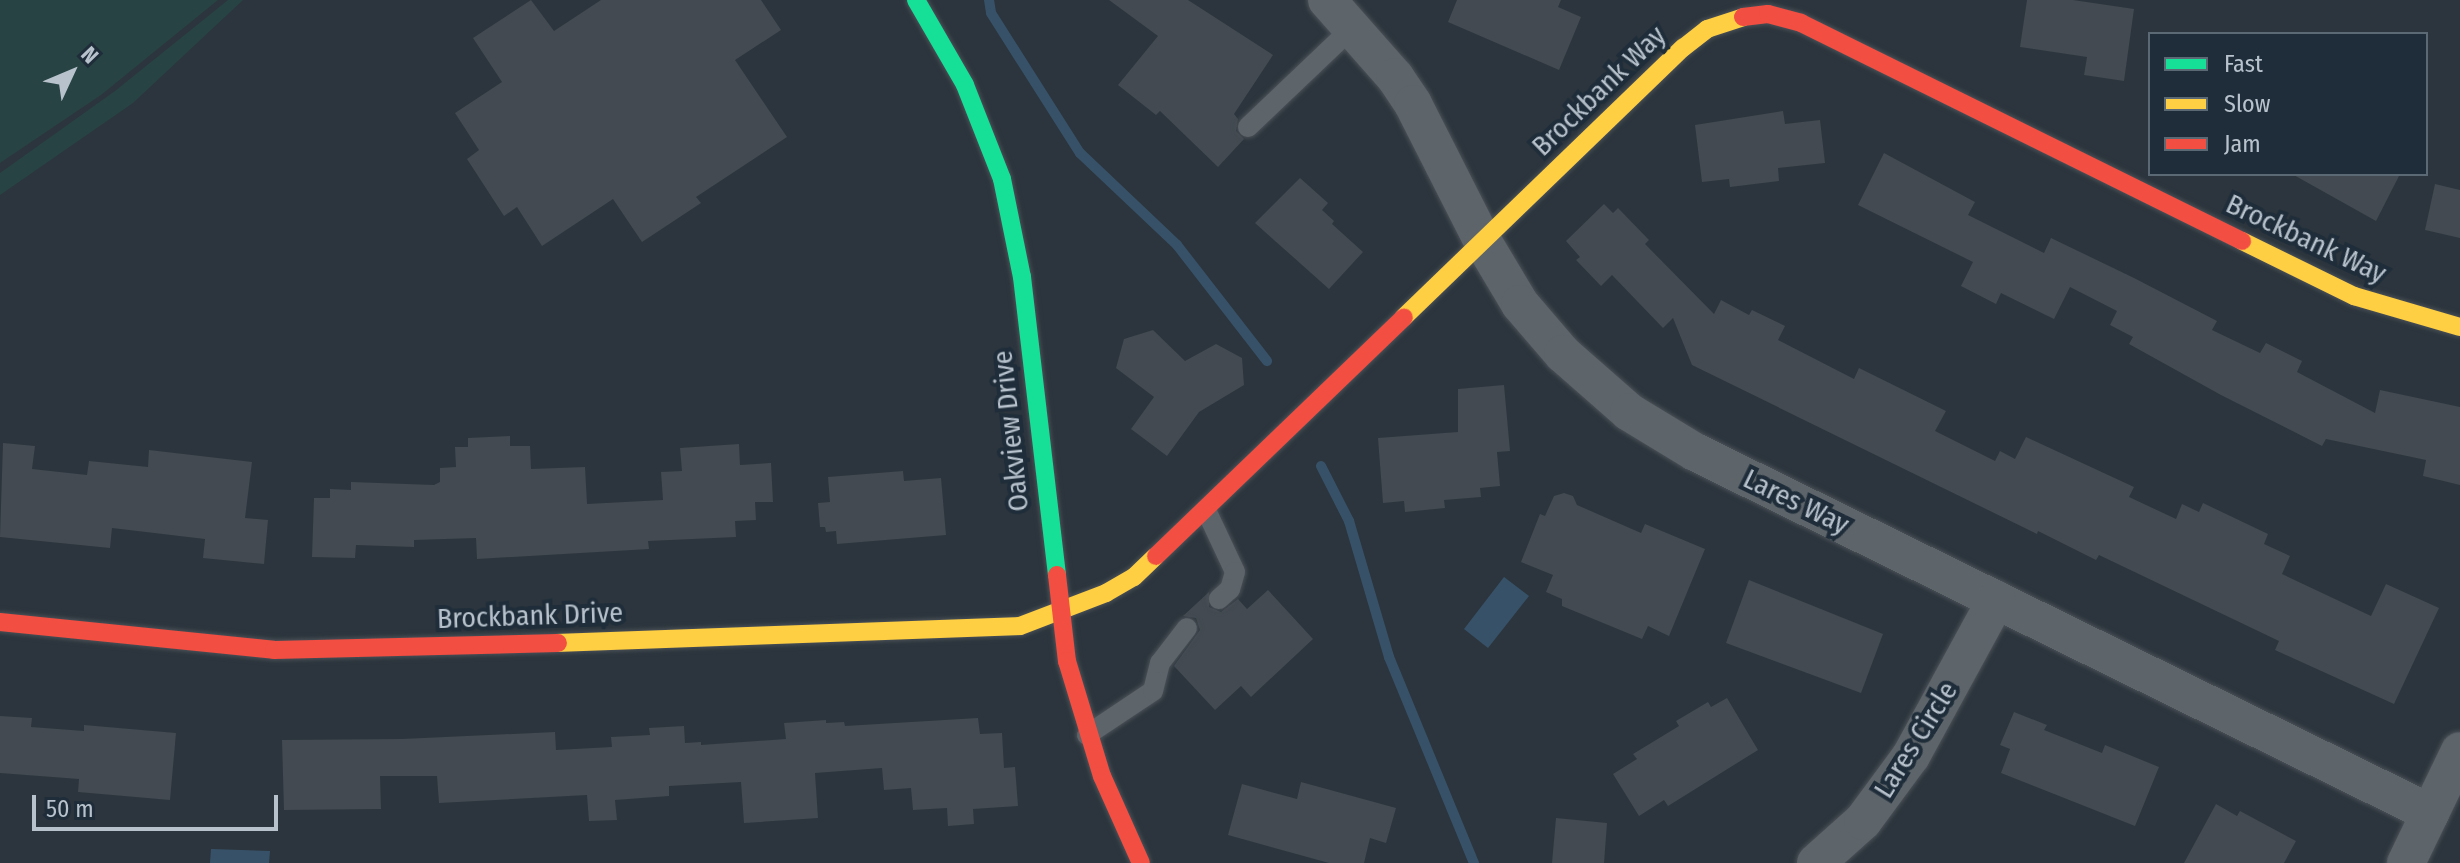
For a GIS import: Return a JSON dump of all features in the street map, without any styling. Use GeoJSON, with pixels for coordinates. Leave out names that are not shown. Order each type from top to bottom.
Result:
{"type":"FeatureCollection","features":[{"type":"Feature","properties":{"kind":"street","name":"Oakview Drive"},"geometry":{"type":"LineString","coordinates":[[916,0],[959,74],[985,131],[1014,228],[1067,661],[1087,735],[1141,863]]}},
{"type":"Feature","properties":{"kind":"street","name":"Lares Way"},"geometry":{"type":"LineString","coordinates":[[1327,0],[1413,104],[1483,242],[1520,304],[1540,330],[1629,412],[1695,452],[2430,813]]}},
{"type":"Feature","properties":{"kind":"street","name":"Brockbank Way"},"geometry":{"type":"LineString","coordinates":[[1060,611],[1106,593],[1134,577],[1695,38],[1736,17],[1768,14],[1816,30],[2325,283],[2385,307],[2460,327]]}},
{"type":"Feature","properties":{"kind":"street","name":"Lares Circle"},"geometry":{"type":"LineString","coordinates":[[1816,863],[1863,821],[1911,756],[1996,600]]}},
{"type":"Feature","properties":{"kind":"street","name":"Brockbank Drive"},"geometry":{"type":"LineString","coordinates":[[0,622],[274,650],[344,651],[1020,626],[1060,611]]}},
{"type":"Feature","properties":{"kind":"street"},"geometry":{"type":"LineString","coordinates":[[2406,863],[2460,751]]}},
{"type":"Feature","properties":{"kind":"lane"},"geometry":{"type":"LineString","coordinates":[[1248,127],[1352,28]]}},
{"type":"Feature","properties":{"kind":"lane"},"geometry":{"type":"LineString","coordinates":[[1206,510],[1235,572],[1230,589],[1219,599]]}},
{"type":"Feature","properties":{"kind":"lane"},"geometry":{"type":"LineString","coordinates":[[1087,735],[1153,691],[1160,663],[1187,628]]}},
{"type":"Feature","properties":{"kind":"green space"},"geometry":{"type":"Polygon","coordinates":[[[0,0],[218,0],[101,95],[0,163],[0,0]]]}},
{"type":"Feature","properties":{"kind":"green space"},"geometry":{"type":"Polygon","coordinates":[[[228,0],[243,0],[133,103],[0,195],[0,173],[115,91],[228,0]]]}},
{"type":"Feature","properties":{"kind":"water"},"geometry":{"type":"Polygon","coordinates":[[[1504,577],[1529,596],[1488,648],[1464,629],[1504,577]]]}},
{"type":"Feature","properties":{"kind":"water"},"geometry":{"type":"Polygon","coordinates":[[[211,849],[270,851],[269,863],[210,863],[211,849]]]}},
{"type":"Feature","properties":{"kind":"building"},"geometry":{"type":"Polygon","coordinates":[[[531,0],[554,31],[601,0],[761,0],[781,30],[735,60],[787,137],[696,197],[701,203],[642,242],[613,199],[542,246],[517,207],[504,216],[467,159],[479,150],[455,113],[502,82],[473,38],[531,0]]]}},
{"type":"Feature","properties":{"kind":"building"},"geometry":{"type":"Polygon","coordinates":[[[1109,0],[1188,0],[1273,55],[1234,114],[1238,119],[1236,131],[1244,139],[1218,167],[1160,111],[1156,115],[1118,85],[1158,36],[1109,0]]]}},
{"type":"Feature","properties":{"kind":"building"},"geometry":{"type":"Polygon","coordinates":[[[1457,0],[1561,0],[1558,7],[1581,17],[1559,70],[1448,22],[1457,0]]]}},
{"type":"Feature","properties":{"kind":"building"},"geometry":{"type":"Polygon","coordinates":[[[2027,0],[2073,0],[2134,9],[2124,81],[2084,75],[2087,57],[2020,47],[2027,0]]]}},
{"type":"Feature","properties":{"kind":"building"},"geometry":{"type":"Polygon","coordinates":[[[1783,111],[1785,124],[1820,120],[1825,163],[1778,168],[1779,181],[1730,187],[1729,179],[1702,182],[1695,125],[1783,111]]]}},
{"type":"Feature","properties":{"kind":"building"},"geometry":{"type":"Polygon","coordinates":[[[1884,153],[1975,202],[1968,215],[2044,253],[2051,238],[2134,278],[2217,321],[2212,330],[2260,353],[2266,343],[2302,361],[2297,372],[2375,413],[2380,390],[2460,407],[2460,485],[2423,476],[2426,460],[2326,439],[2322,446],[2221,395],[2129,344],[2133,337],[2110,325],[2117,311],[2070,287],[2054,319],[2001,293],[1996,304],[1961,286],[1973,262],[1858,205],[1884,153]]]}},
{"type":"Feature","properties":{"kind":"building"},"geometry":{"type":"Polygon","coordinates":[[[2296,176],[2399,176],[2376,221],[2296,176]]]}},
{"type":"Feature","properties":{"kind":"building"},"geometry":{"type":"Polygon","coordinates":[[[1300,178],[1328,203],[1322,210],[1334,221],[1332,224],[1363,252],[1329,289],[1255,223],[1300,178]]]}},
{"type":"Feature","properties":{"kind":"building"},"geometry":{"type":"Polygon","coordinates":[[[2435,184],[2460,190],[2460,238],[2425,230],[2435,184]]]}},
{"type":"Feature","properties":{"kind":"building"},"geometry":{"type":"Polygon","coordinates":[[[1604,204],[1613,213],[1618,208],[1649,240],[1645,244],[1714,314],[1721,300],[1749,315],[1752,310],[1785,326],[1778,340],[1854,379],[1859,368],[1946,411],[1935,431],[1995,461],[2000,451],[2015,459],[2026,437],[2134,487],[2129,497],[2176,519],[2182,504],[2199,512],[2203,503],[2268,534],[2264,544],[2290,556],[2282,574],[2371,616],[2386,584],[2439,608],[2394,704],[2275,650],[2279,641],[2099,555],[2096,560],[2038,531],[2037,534],[1692,365],[1673,318],[1663,328],[1612,275],[1601,286],[1576,260],[1580,257],[1566,241],[1604,204]]]}},
{"type":"Feature","properties":{"kind":"building"},"geometry":{"type":"Polygon","coordinates":[[[1153,330],[1185,361],[1216,344],[1242,358],[1244,385],[1199,412],[1167,456],[1131,429],[1154,397],[1116,368],[1124,339],[1153,330]]]}},
{"type":"Feature","properties":{"kind":"building"},"geometry":{"type":"Polygon","coordinates":[[[1504,385],[1510,451],[1497,452],[1500,486],[1480,488],[1481,497],[1444,500],[1445,508],[1405,512],[1404,501],[1383,503],[1378,438],[1458,432],[1458,389],[1504,385]]]}},
{"type":"Feature","properties":{"kind":"building"},"geometry":{"type":"Polygon","coordinates":[[[510,436],[510,446],[530,446],[531,469],[585,467],[587,504],[663,500],[661,472],[682,471],[680,448],[739,444],[740,465],[771,463],[773,502],[755,502],[756,520],[735,521],[736,537],[648,541],[649,549],[477,559],[476,538],[414,540],[414,547],[356,545],[355,558],[312,557],[314,498],[330,498],[330,489],[351,490],[351,482],[434,485],[440,482],[440,468],[456,467],[455,447],[468,447],[468,438],[510,436]]]}},
{"type":"Feature","properties":{"kind":"building"},"geometry":{"type":"Polygon","coordinates":[[[3,443],[35,446],[32,469],[87,475],[89,461],[148,467],[149,450],[252,462],[245,518],[268,520],[264,564],[203,558],[205,539],[112,528],[110,548],[0,537],[3,443]]]}},
{"type":"Feature","properties":{"kind":"building"},"geometry":{"type":"Polygon","coordinates":[[[903,471],[904,481],[941,478],[946,535],[837,544],[836,531],[826,532],[825,527],[820,527],[818,503],[830,502],[828,477],[903,471]]]}},
{"type":"Feature","properties":{"kind":"building"},"geometry":{"type":"Polygon","coordinates":[[[1564,493],[1573,496],[1577,505],[1641,533],[1645,524],[1705,549],[1669,636],[1648,626],[1642,639],[1562,606],[1562,599],[1546,592],[1553,575],[1521,562],[1540,514],[1545,516],[1554,496],[1564,493]]]}},
{"type":"Feature","properties":{"kind":"building"},"geometry":{"type":"Polygon","coordinates":[[[1749,580],[1883,634],[1861,693],[1726,643],[1749,580]]]}},
{"type":"Feature","properties":{"kind":"building"},"geometry":{"type":"Polygon","coordinates":[[[1268,590],[1313,639],[1251,697],[1241,686],[1215,710],[1174,666],[1200,630],[1196,618],[1183,616],[1209,592],[1209,607],[1221,612],[1238,599],[1247,609],[1268,590]]]}},
{"type":"Feature","properties":{"kind":"building"},"geometry":{"type":"Polygon","coordinates":[[[1727,698],[1758,750],[1668,806],[1664,800],[1639,816],[1613,774],[1637,759],[1633,754],[1679,726],[1676,721],[1708,702],[1711,707],[1727,698]]]}},
{"type":"Feature","properties":{"kind":"building"},"geometry":{"type":"Polygon","coordinates":[[[2014,712],[2047,725],[2044,730],[2102,753],[2105,745],[2159,767],[2135,826],[2001,773],[2010,749],[2000,745],[2014,712]]]}},
{"type":"Feature","properties":{"kind":"building"},"geometry":{"type":"Polygon","coordinates":[[[0,716],[32,718],[31,727],[84,731],[84,725],[176,733],[170,800],[78,792],[79,779],[0,773],[0,716]]]}},
{"type":"Feature","properties":{"kind":"building"},"geometry":{"type":"Polygon","coordinates":[[[978,718],[980,734],[1002,733],[1004,768],[1015,767],[1018,806],[973,809],[974,824],[948,826],[947,808],[913,810],[911,788],[884,790],[882,768],[815,773],[818,818],[744,823],[741,782],[669,786],[669,796],[615,800],[617,820],[589,821],[587,795],[439,803],[437,776],[380,776],[381,809],[284,810],[282,740],[402,739],[555,732],[556,750],[612,747],[611,737],[650,735],[649,728],[684,726],[685,743],[701,742],[701,745],[786,739],[784,723],[826,720],[826,723],[844,722],[845,726],[978,718]]]}},
{"type":"Feature","properties":{"kind":"building"},"geometry":{"type":"Polygon","coordinates":[[[1301,782],[1396,808],[1386,843],[1370,838],[1364,863],[1329,863],[1228,835],[1242,784],[1297,799],[1301,782]]]}},
{"type":"Feature","properties":{"kind":"building"},"geometry":{"type":"Polygon","coordinates":[[[2216,804],[2237,816],[2240,811],[2296,841],[2284,863],[2184,863],[2216,804]]]}},
{"type":"Feature","properties":{"kind":"building"},"geometry":{"type":"Polygon","coordinates":[[[1556,818],[1607,823],[1604,863],[1552,863],[1556,818]]]}},
{"type":"Feature","properties":{"kind":"waterway"},"geometry":{"type":"LineString","coordinates":[[989,0],[991,13],[1080,153],[1177,245],[1267,361]]}},
{"type":"Feature","properties":{"kind":"waterway"},"geometry":{"type":"LineString","coordinates":[[1321,466],[1349,521],[1389,657],[1474,863]]}},
{"type":"Feature","properties":{"kind":"traffic: fast"},"geometry":{"type":"LineString","coordinates":[[916,0],[965,85],[1002,179],[1022,277],[1057,575]]}},
{"type":"Feature","properties":{"kind":"traffic: slow"},"geometry":{"type":"LineString","coordinates":[[1404,317],[1683,48],[1707,29],[1743,17]]}},
{"type":"Feature","properties":{"kind":"traffic: slow"},"geometry":{"type":"LineString","coordinates":[[2242,241],[2354,296],[2460,327]]}},
{"type":"Feature","properties":{"kind":"traffic: slow"},"geometry":{"type":"LineString","coordinates":[[558,643],[1020,626],[1106,593],[1134,577],[1156,556]]}},
{"type":"Feature","properties":{"kind":"traffic: jam"},"geometry":{"type":"LineString","coordinates":[[1743,17],[1768,14],[1801,23],[2242,241]]}},
{"type":"Feature","properties":{"kind":"traffic: jam"},"geometry":{"type":"LineString","coordinates":[[1156,556],[1404,317]]}},
{"type":"Feature","properties":{"kind":"traffic: jam"},"geometry":{"type":"LineString","coordinates":[[1057,575],[1067,661],[1102,776],[1141,863]]}},
{"type":"Feature","properties":{"kind":"traffic: jam"},"geometry":{"type":"LineString","coordinates":[[0,622],[274,650],[558,643]]}}]}
